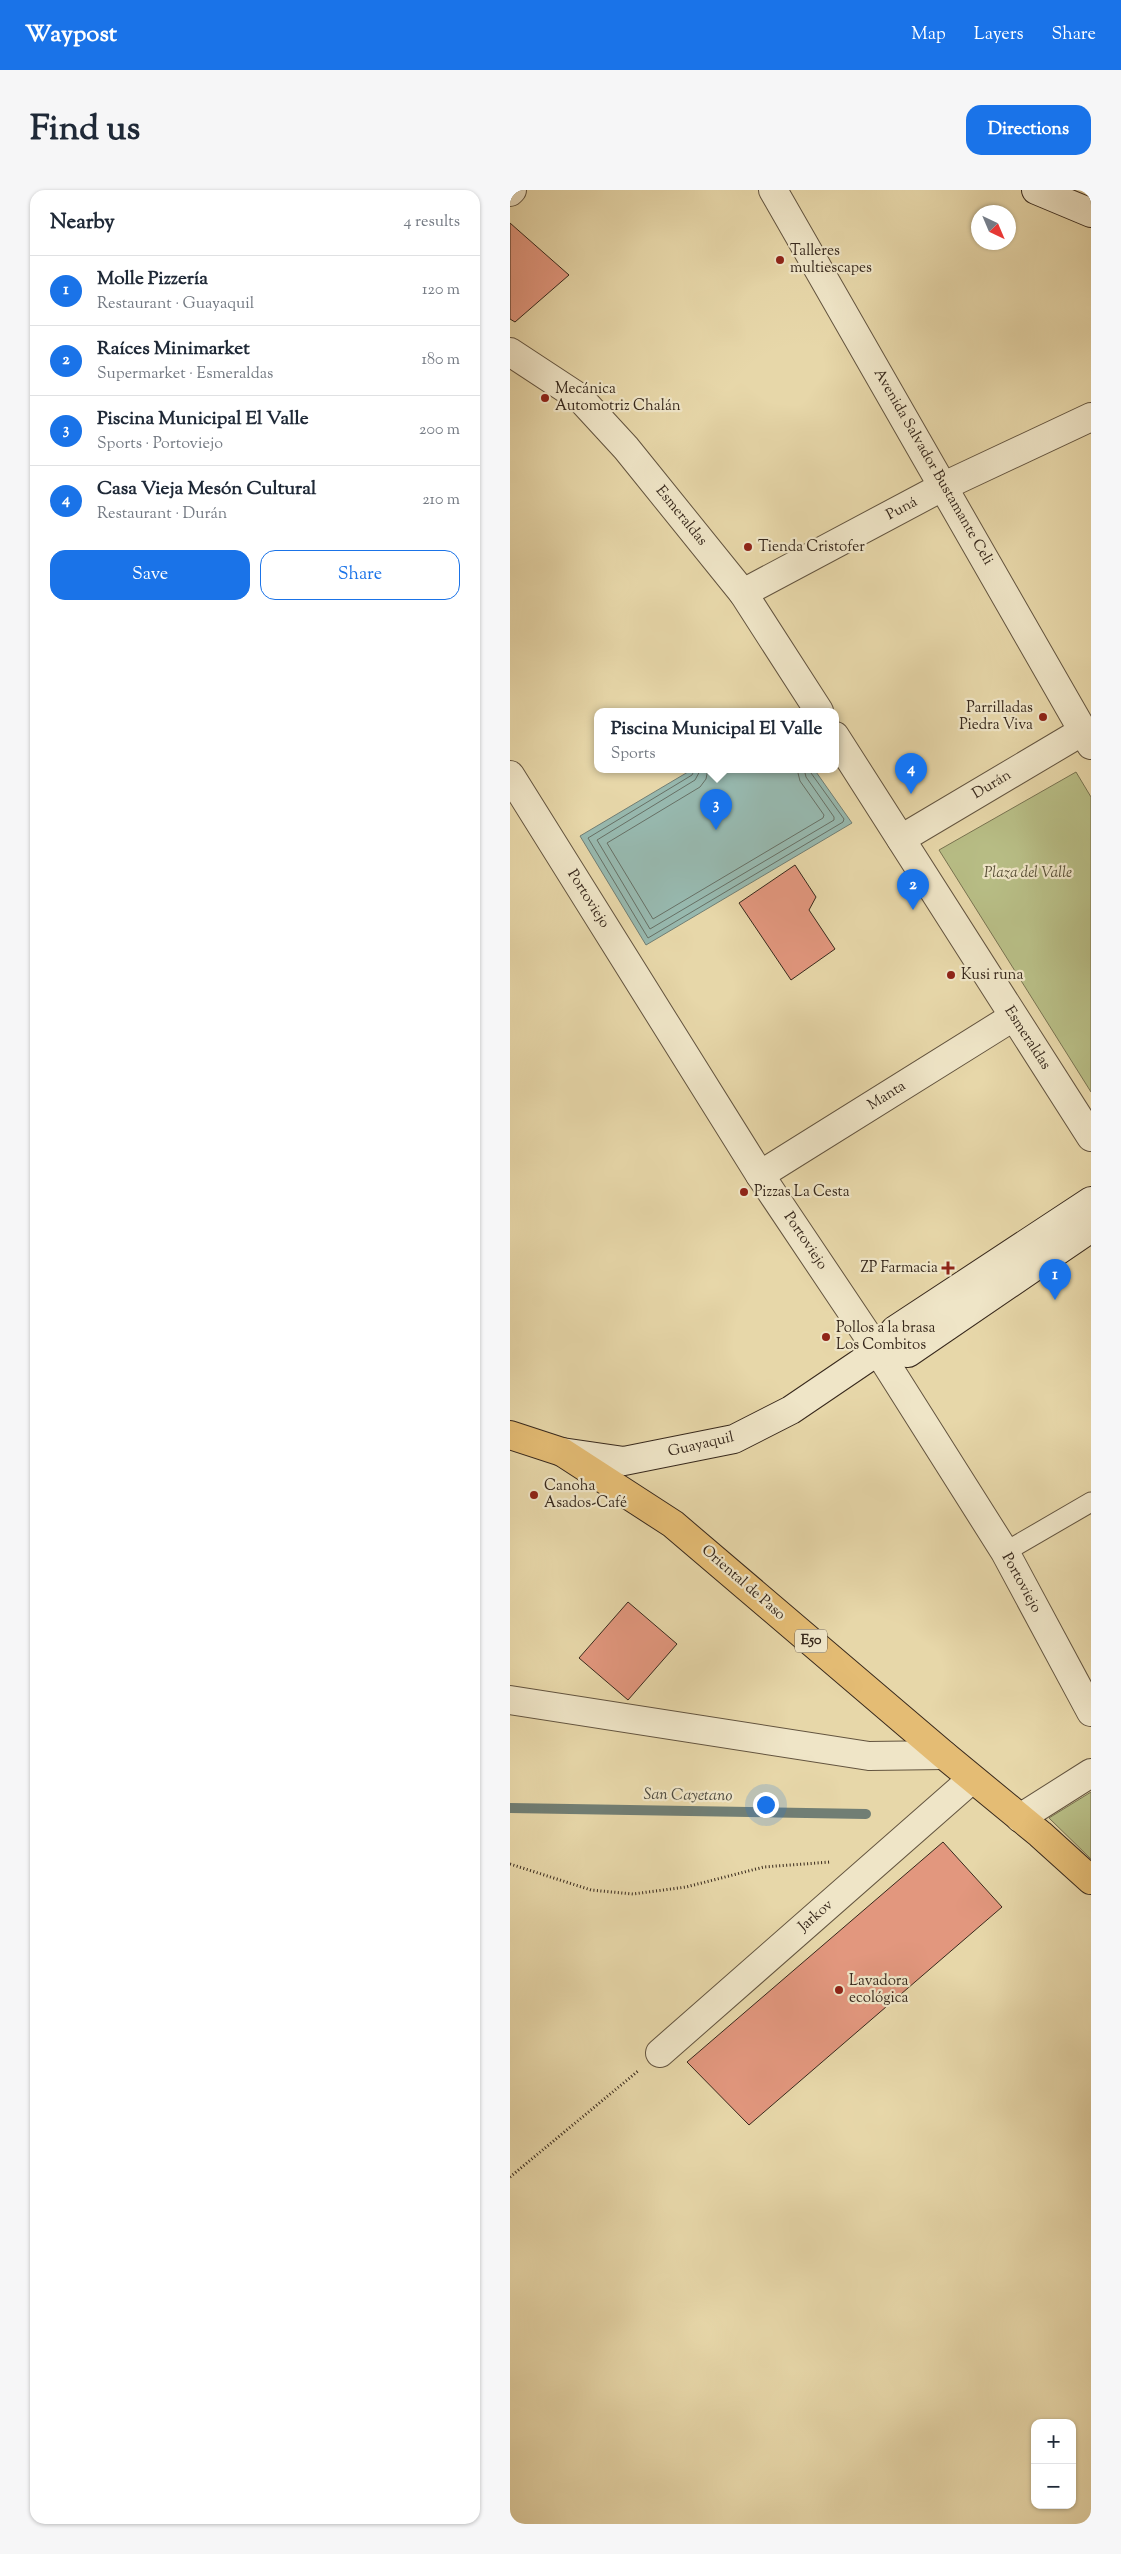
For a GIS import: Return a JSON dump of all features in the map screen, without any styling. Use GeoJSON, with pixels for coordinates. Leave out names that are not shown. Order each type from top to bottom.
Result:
{"type":"FeatureCollection","features":[{"type":"Feature","properties":{"kind":"highway","name":"Oriental de Paso"},"geometry":{"type":"LineString","coordinates":[[510,1435],[562,1452],[674,1524],[1091,1880]]}},
{"type":"Feature","properties":{"kind":"street","name":"Avenida Salvador Bustamante Celi"},"geometry":{"type":"LineString","coordinates":[[773,190],[1087,738]]}},
{"type":"Feature","properties":{"kind":"street"},"geometry":{"type":"LineString","coordinates":[[1036,190],[1091,213]]}},
{"type":"Feature","properties":{"kind":"street","name":"Esmeraldas"},"geometry":{"type":"LineString","coordinates":[[510,352],[580,398],[626,448],[743,593],[817,708]]}},
{"type":"Feature","properties":{"kind":"street","name":"Puná"},"geometry":{"type":"LineString","coordinates":[[743,593],[944,486],[1091,417]]}},
{"type":"Feature","properties":{"kind":"street","name":"Durán"},"geometry":{"type":"LineString","coordinates":[[901,838],[1087,738]]}},
{"type":"Feature","properties":{"kind":"street","name":"Esmeraldas"},"geometry":{"type":"LineString","coordinates":[[839,742],[1091,1137]]}},
{"type":"Feature","properties":{"kind":"street","name":"Portoviejo"},"geometry":{"type":"LineString","coordinates":[[510,776],[760,1175],[878,1351],[1005,1552],[1091,1712]]}},
{"type":"Feature","properties":{"kind":"street","name":"Manta"},"geometry":{"type":"LineString","coordinates":[[760,1175],[1013,1017]]}},
{"type":"Feature","properties":{"kind":"street","name":"Guayaquil"},"geometry":{"type":"LineString","coordinates":[[562,1452],[624,1461],[734,1439],[791,1410],[878,1351],[895,1330],[1091,1201]]}},
{"type":"Feature","properties":{"kind":"street"},"geometry":{"type":"LineString","coordinates":[[878,1351],[908,1353],[1091,1228]]}},
{"type":"Feature","properties":{"kind":"street"},"geometry":{"type":"LineString","coordinates":[[510,1700],[869,1756],[944,1755]]}},
{"type":"Feature","properties":{"kind":"street"},"geometry":{"type":"LineString","coordinates":[[1020,1818],[1091,1773]]}},
{"type":"Feature","properties":{"kind":"street","name":"Jarkov"},"geometry":{"type":"LineString","coordinates":[[660,2053],[972,1779]]}},
{"type":"Feature","properties":{"kind":"lane"},"geometry":{"type":"LineString","coordinates":[[1005,1552],[1091,1502]]}},
{"type":"Feature","properties":{"kind":"path"},"geometry":{"type":"LineString","coordinates":[[510,1864],[591,1890],[633,1894],[686,1887],[764,1867],[833,1862]]}},
{"type":"Feature","properties":{"kind":"path"},"geometry":{"type":"LineString","coordinates":[[510,2177],[660,2053]]}},
{"type":"Feature","properties":{"kind":"green space","name":"Plaza del Valle"},"geometry":{"type":"Polygon","coordinates":[[[1076,772],[1091,797],[1091,1092],[939,850],[1076,772]]]}},
{"type":"Feature","properties":{"kind":"green space"},"geometry":{"type":"Polygon","coordinates":[[[1091,1792],[1091,1859],[1049,1818],[1091,1792]]]}},
{"type":"Feature","properties":{"kind":"water"},"geometry":{"type":"Polygon","coordinates":[[[686,773],[817,773],[852,823],[646,945],[580,836],[686,773]]]}},
{"type":"Feature","properties":{"kind":"building"},"geometry":{"type":"Polygon","coordinates":[[[510,223],[569,275],[515,322],[510,319],[510,223]]]}},
{"type":"Feature","properties":{"kind":"building"},"geometry":{"type":"Polygon","coordinates":[[[795,865],[816,897],[809,910],[835,949],[791,980],[739,903],[795,865]]]}},
{"type":"Feature","properties":{"kind":"building"},"geometry":{"type":"Polygon","coordinates":[[[628,1602],[677,1644],[628,1700],[579,1658],[628,1602]]]}},
{"type":"Feature","properties":{"kind":"building","name":"Lavadora ecológica"},"geometry":{"type":"Polygon","coordinates":[[[943,1842],[1002,1907],[749,2125],[687,2062],[943,1842]]]}},
{"type":"Feature","properties":{"kind":"waterway","name":"San Cayetano"},"geometry":{"type":"LineString","coordinates":[[510,1808],[866,1814]]}},
{"type":"Feature","properties":{"kind":"place","name":"Talleres multiescapes"},"geometry":{"type":"Point","coordinates":[780,260]}},
{"type":"Feature","properties":{"kind":"place","name":"Mecánica Automotriz Chalán"},"geometry":{"type":"Point","coordinates":[545,398]}},
{"type":"Feature","properties":{"kind":"place","name":"Tienda Cristofer"},"geometry":{"type":"Point","coordinates":[748,547]}},
{"type":"Feature","properties":{"kind":"place","name":"Parrilladas Piedra Viva"},"geometry":{"type":"Point","coordinates":[1043,717]}},
{"type":"Feature","properties":{"kind":"place","name":"Casa Vieja Mesón Cultural"},"geometry":{"type":"Point","coordinates":[911,794]}},
{"type":"Feature","properties":{"kind":"place","name":"Piscina Municipal El Valle"},"geometry":{"type":"Point","coordinates":[716,830]}},
{"type":"Feature","properties":{"kind":"place","name":"Raíces Minimarket"},"geometry":{"type":"Point","coordinates":[913,910]}},
{"type":"Feature","properties":{"kind":"place","name":"Kusi runa"},"geometry":{"type":"Point","coordinates":[951,975]}},
{"type":"Feature","properties":{"kind":"place","name":"Pizzas La Cesta"},"geometry":{"type":"Point","coordinates":[744,1192]}},
{"type":"Feature","properties":{"kind":"place","name":"ZP Farmacia"},"geometry":{"type":"Point","coordinates":[948,1268]}},
{"type":"Feature","properties":{"kind":"place","name":"Molle Pizzería"},"geometry":{"type":"Point","coordinates":[1055,1300]}},
{"type":"Feature","properties":{"kind":"place","name":"Pollos a la brasa Los Combitos"},"geometry":{"type":"Point","coordinates":[826,1337]}},
{"type":"Feature","properties":{"kind":"place","name":"Canoha Asados-Café"},"geometry":{"type":"Point","coordinates":[534,1495]}},
{"type":"Feature","properties":{"kind":"place","name":"Lavadora ecológica"},"geometry":{"type":"Point","coordinates":[839,1990]}}]}
